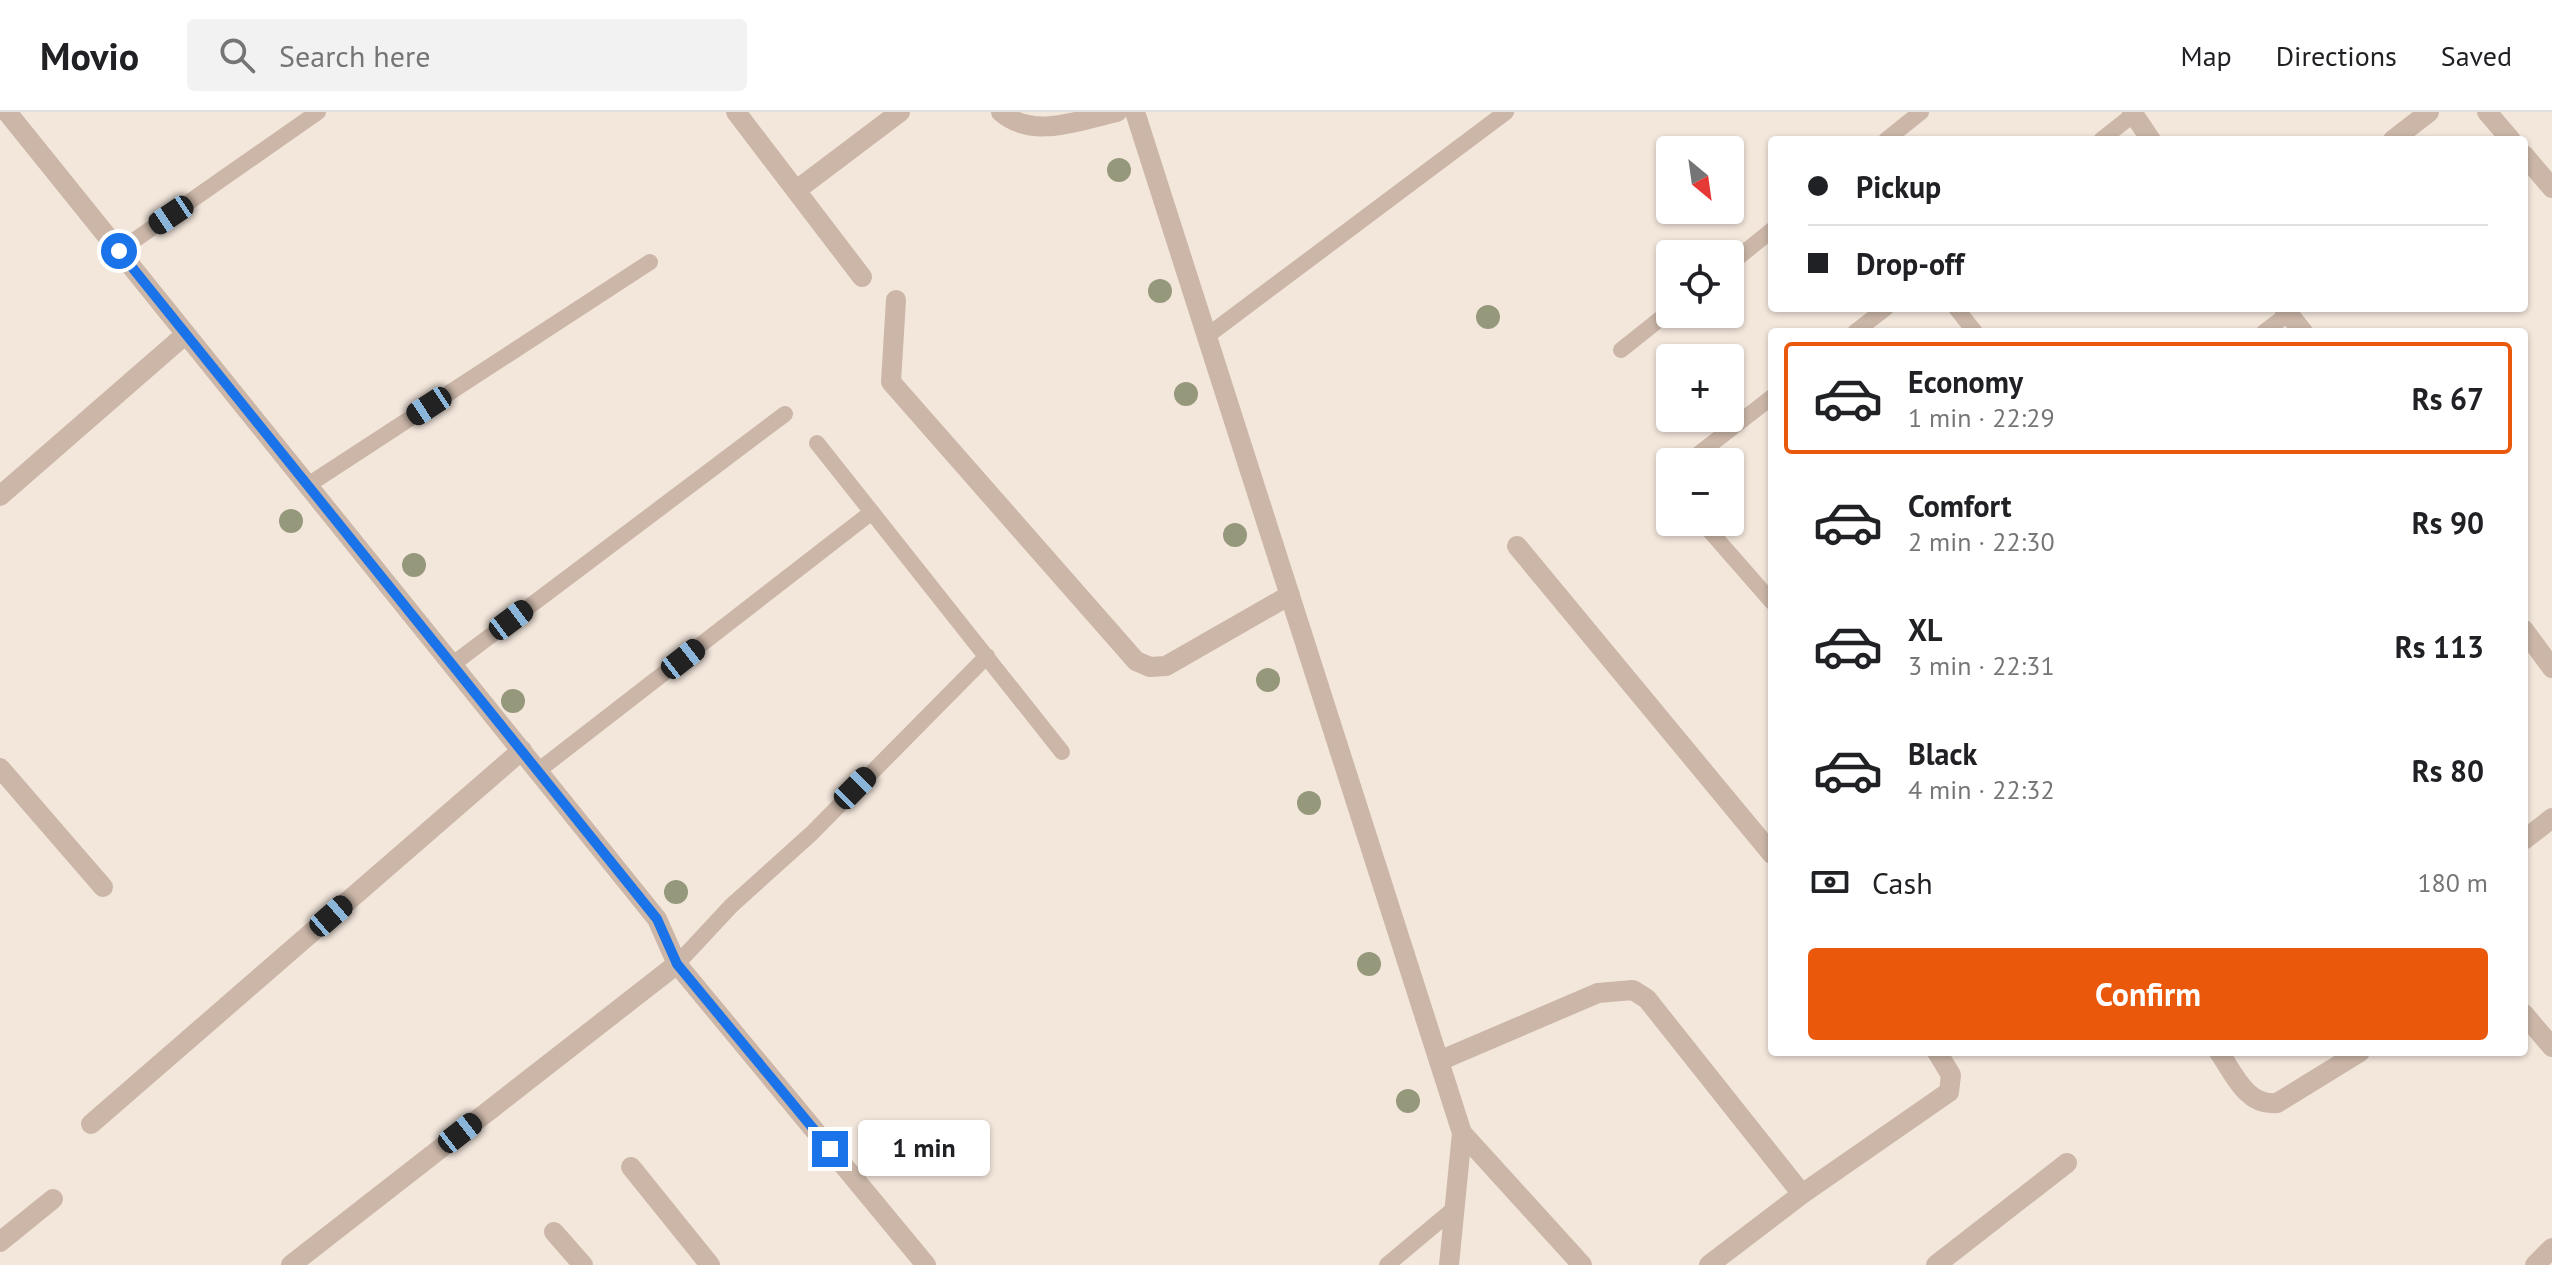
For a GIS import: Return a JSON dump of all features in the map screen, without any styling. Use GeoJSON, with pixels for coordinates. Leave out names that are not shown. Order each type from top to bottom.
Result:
{"type":"FeatureCollection","features":[{"type":"Feature","properties":{"kind":"street"},"geometry":{"type":"LineString","coordinates":[[7,112],[657,919],[677,964],[926,1265]]}},
{"type":"Feature","properties":{"kind":"street"},"geometry":{"type":"LineString","coordinates":[[736,112],[798,189],[862,277]]}},
{"type":"Feature","properties":{"kind":"street"},"geometry":{"type":"LineString","coordinates":[[798,189],[900,112]]}},
{"type":"Feature","properties":{"kind":"street"},"geometry":{"type":"LineString","coordinates":[[1001,112],[1024,126],[1038,128],[1117,112]]}},
{"type":"Feature","properties":{"kind":"street"},"geometry":{"type":"LineString","coordinates":[[1135,112],[1462,1133],[1449,1265]]}},
{"type":"Feature","properties":{"kind":"street"},"geometry":{"type":"LineString","coordinates":[[2398,136],[2429,112]]}},
{"type":"Feature","properties":{"kind":"street"},"geometry":{"type":"LineString","coordinates":[[2487,112],[2508,136]]}},
{"type":"Feature","properties":{"kind":"street"},"geometry":{"type":"LineString","coordinates":[[2133,113],[2148,136]]}},
{"type":"Feature","properties":{"kind":"street"},"geometry":{"type":"LineString","coordinates":[[2528,160],[2552,188]]}},
{"type":"Feature","properties":{"kind":"street"},"geometry":{"type":"LineString","coordinates":[[896,300],[891,382],[1136,661],[1150,667],[1166,666],[1290,595]]}},
{"type":"Feature","properties":{"kind":"street"},"geometry":{"type":"LineString","coordinates":[[2288,312],[2300,328]]}},
{"type":"Feature","properties":{"kind":"street"},"geometry":{"type":"LineString","coordinates":[[4,485],[186,334]]}},
{"type":"Feature","properties":{"kind":"street"},"geometry":{"type":"LineString","coordinates":[[1517,546],[1768,849]]}},
{"type":"Feature","properties":{"kind":"street"},"geometry":{"type":"LineString","coordinates":[[2528,635],[2552,668]]}},
{"type":"Feature","properties":{"kind":"street"},"geometry":{"type":"LineString","coordinates":[[91,1124],[522,750]]}},
{"type":"Feature","properties":{"kind":"street"},"geometry":{"type":"LineString","coordinates":[[0,768],[103,887]]}},
{"type":"Feature","properties":{"kind":"street"},"geometry":{"type":"LineString","coordinates":[[2528,837],[2552,818]]}},
{"type":"Feature","properties":{"kind":"street"},"geometry":{"type":"LineString","coordinates":[[291,1265],[677,964]]}},
{"type":"Feature","properties":{"kind":"street"},"geometry":{"type":"LineString","coordinates":[[1439,1061],[1598,993],[1633,990],[1647,999],[1802,1194]]}},
{"type":"Feature","properties":{"kind":"street"},"geometry":{"type":"LineString","coordinates":[[2528,1019],[2552,1047]]}},
{"type":"Feature","properties":{"kind":"street"},"geometry":{"type":"LineString","coordinates":[[1709,1265],[1802,1194],[1949,1092],[1951,1075],[1939,1056]]}},
{"type":"Feature","properties":{"kind":"street"},"geometry":{"type":"LineString","coordinates":[[2222,1056],[2252,1100],[2263,1105],[2277,1103],[2353,1056]]}},
{"type":"Feature","properties":{"kind":"street"},"geometry":{"type":"LineString","coordinates":[[1462,1133],[1582,1265]]}},
{"type":"Feature","properties":{"kind":"street"},"geometry":{"type":"LineString","coordinates":[[1936,1265],[2067,1163]]}},
{"type":"Feature","properties":{"kind":"street"},"geometry":{"type":"LineString","coordinates":[[631,1167],[710,1265]]}},
{"type":"Feature","properties":{"kind":"street"},"geometry":{"type":"LineString","coordinates":[[0,1242],[53,1199]]}},
{"type":"Feature","properties":{"kind":"street"},"geometry":{"type":"LineString","coordinates":[[554,1232],[583,1265]]}},
{"type":"Feature","properties":{"kind":"lane"},"geometry":{"type":"LineString","coordinates":[[119,251],[318,112]]}},
{"type":"Feature","properties":{"kind":"lane"},"geometry":{"type":"LineString","coordinates":[[1207,336],[1506,112]]}},
{"type":"Feature","properties":{"kind":"lane"},"geometry":{"type":"LineString","coordinates":[[1891,136],[1921,112]]}},
{"type":"Feature","properties":{"kind":"lane"},"geometry":{"type":"LineString","coordinates":[[2106,136],[2133,113]]}},
{"type":"Feature","properties":{"kind":"lane"},"geometry":{"type":"LineString","coordinates":[[1744,253],[1768,233]]}},
{"type":"Feature","properties":{"kind":"lane"},"geometry":{"type":"LineString","coordinates":[[308,485],[650,262]]}},
{"type":"Feature","properties":{"kind":"lane"},"geometry":{"type":"LineString","coordinates":[[1860,328],[1881,312]]}},
{"type":"Feature","properties":{"kind":"lane"},"geometry":{"type":"LineString","coordinates":[[1959,312],[1972,328]]}},
{"type":"Feature","properties":{"kind":"lane"},"geometry":{"type":"LineString","coordinates":[[2268,328],[2284,312]]}},
{"type":"Feature","properties":{"kind":"lane"},"geometry":{"type":"LineString","coordinates":[[1621,350],[1656,322]]}},
{"type":"Feature","properties":{"kind":"lane"},"geometry":{"type":"LineString","coordinates":[[1706,448],[1768,400]]}},
{"type":"Feature","properties":{"kind":"lane"},"geometry":{"type":"LineString","coordinates":[[453,664],[785,414]]}},
{"type":"Feature","properties":{"kind":"lane"},"geometry":{"type":"LineString","coordinates":[[817,443],[1062,752]]}},
{"type":"Feature","properties":{"kind":"lane"},"geometry":{"type":"LineString","coordinates":[[539,770],[872,512]]}},
{"type":"Feature","properties":{"kind":"lane"},"geometry":{"type":"LineString","coordinates":[[1714,536],[1768,597]]}},
{"type":"Feature","properties":{"kind":"lane"},"geometry":{"type":"LineString","coordinates":[[677,964],[731,906],[812,833],[987,656]]}},
{"type":"Feature","properties":{"kind":"lane"},"geometry":{"type":"LineString","coordinates":[[1387,1265],[1455,1208]]}},
{"type":"Feature","properties":{"kind":"route"},"geometry":{"type":"LineString","coordinates":[[119,251],[657,919],[677,964],[830,1149]]}}]}
